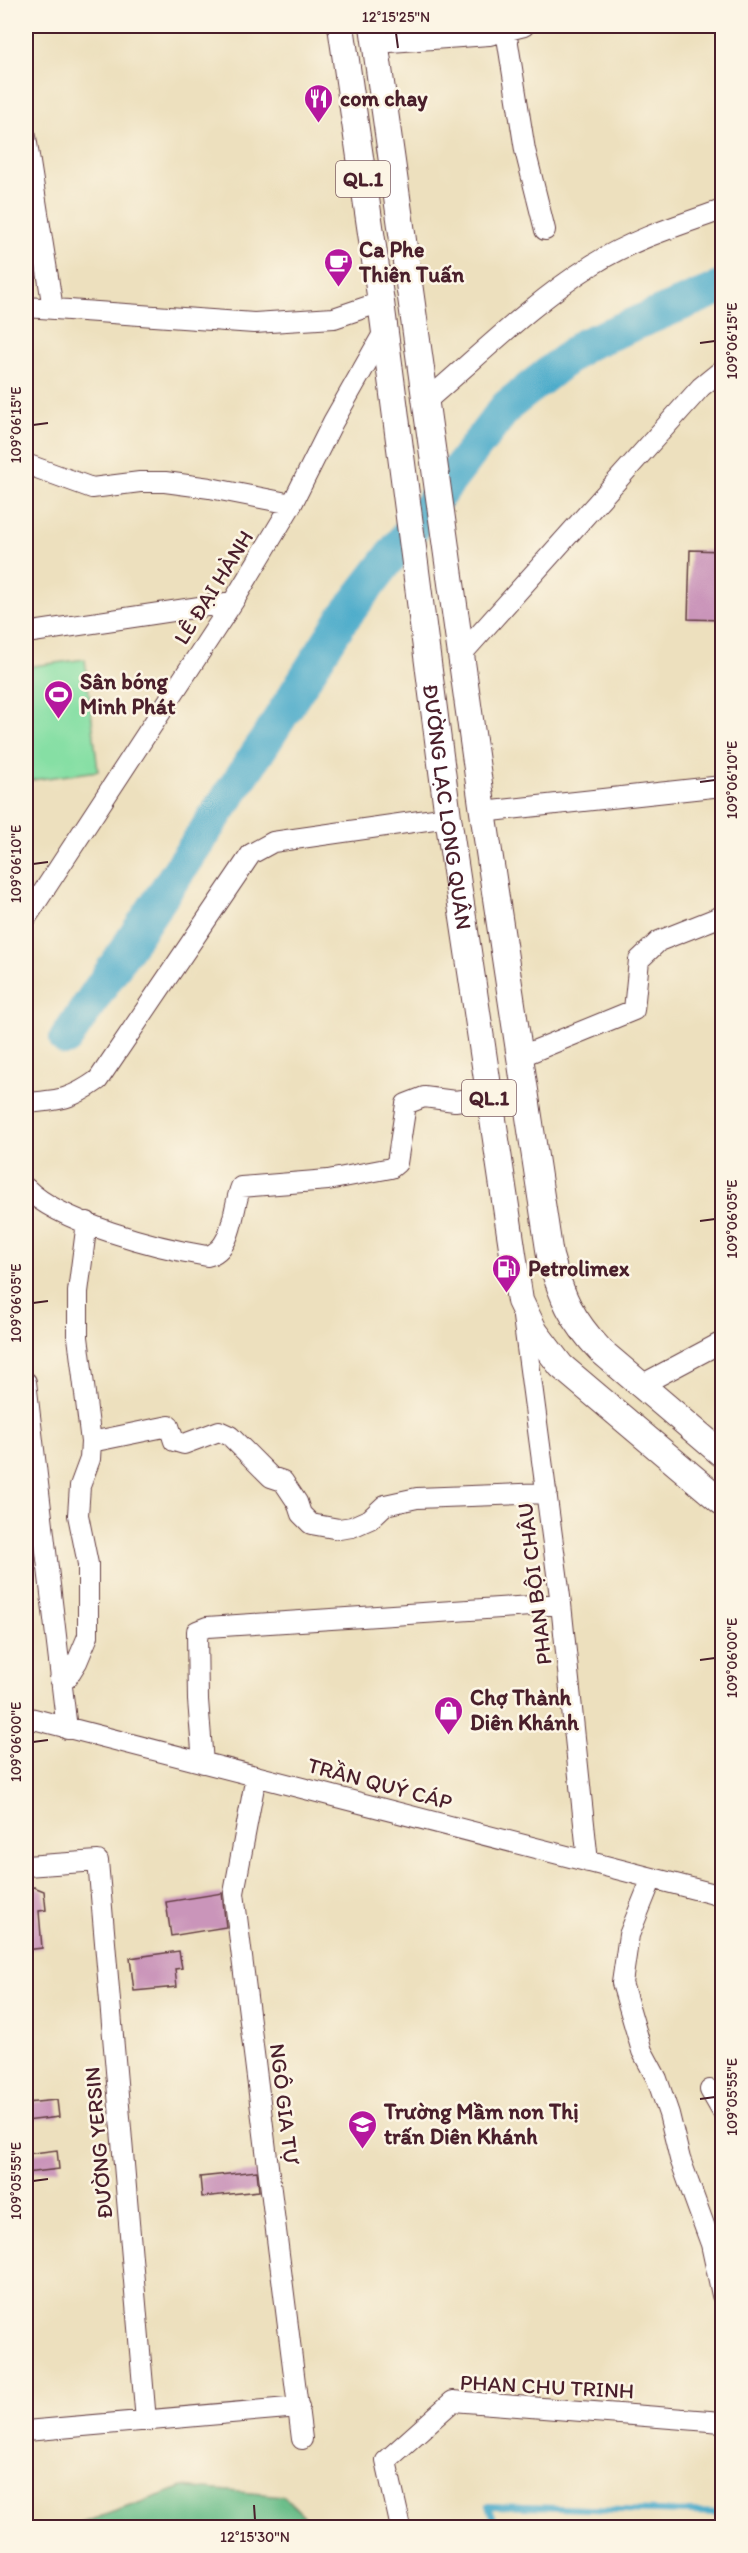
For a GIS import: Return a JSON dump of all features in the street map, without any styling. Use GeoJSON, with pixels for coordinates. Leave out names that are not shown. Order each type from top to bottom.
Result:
{"type":"FeatureCollection","features":[{"type":"Feature","properties":{"kind":"main road","name":"ĐƯỜNG LẠC LONG QUÂN"},"geometry":{"type":"LineString","coordinates":[[341,26],[381,302],[448,817],[520,1301],[535,1332],[567,1372],[723,1502]]}},
{"type":"Feature","properties":{"kind":"main road","name":"ĐƯỜNG LẠC LONG QUÂN"},"geometry":{"type":"LineString","coordinates":[[374,34],[432,439],[460,656],[550,1256],[558,1285],[573,1318],[585,1334],[601,1351],[643,1384],[723,1454]]}},
{"type":"Feature","properties":{"kind":"street"},"geometry":{"type":"LineString","coordinates":[[374,34],[457,38],[515,28],[525,150],[545,230]]}},
{"type":"Feature","properties":{"kind":"street"},"geometry":{"type":"LineString","coordinates":[[26,137],[52,309]]}},
{"type":"Feature","properties":{"kind":"street"},"geometry":{"type":"LineString","coordinates":[[426,401],[548,296],[593,264],[635,242],[723,210]]}},
{"type":"Feature","properties":{"kind":"street"},"geometry":{"type":"LineString","coordinates":[[26,307],[254,323],[334,318],[381,302]]}},
{"type":"Feature","properties":{"kind":"street","name":"LÊ ĐẠI HÀNH"},"geometry":{"type":"LineString","coordinates":[[26,918],[233,602],[292,504],[333,422],[384,332]]}},
{"type":"Feature","properties":{"kind":"street"},"geometry":{"type":"LineString","coordinates":[[460,656],[701,387],[723,370]]}},
{"type":"Feature","properties":{"kind":"street"},"geometry":{"type":"LineString","coordinates":[[26,464],[92,488],[140,482],[165,482],[292,504]]}},
{"type":"Feature","properties":{"kind":"street"},"geometry":{"type":"LineString","coordinates":[[26,633],[233,602]]}},
{"type":"Feature","properties":{"kind":"street"},"geometry":{"type":"LineString","coordinates":[[483,812],[723,786]]}},
{"type":"Feature","properties":{"kind":"street"},"geometry":{"type":"LineString","coordinates":[[26,1103],[75,1096],[98,1080],[251,854],[273,842],[448,817]]}},
{"type":"Feature","properties":{"kind":"street"},"geometry":{"type":"LineString","coordinates":[[519,1057],[634,1010],[639,960],[658,941],[723,916]]}},
{"type":"Feature","properties":{"kind":"street"},"geometry":{"type":"LineString","coordinates":[[26,1188],[53,1207],[87,1222],[136,1239],[199,1255],[213,1255],[218,1252],[229,1231],[241,1187],[328,1180],[391,1168],[397,1163],[406,1104],[424,1097],[455,1101],[489,1096]]}},
{"type":"Feature","properties":{"kind":"street"},"geometry":{"type":"LineString","coordinates":[[60,1679],[67,1678],[88,1636],[88,1564],[78,1515],[80,1486],[90,1459],[91,1442],[78,1337],[78,1293],[87,1222]]}},
{"type":"Feature","properties":{"kind":"street","name":"PHAN BỘI CHÂU"},"geometry":{"type":"LineString","coordinates":[[520,1301],[561,1604],[588,1862]]}},
{"type":"Feature","properties":{"kind":"street"},"geometry":{"type":"LineString","coordinates":[[643,1384],[723,1342]]}},
{"type":"Feature","properties":{"kind":"street"},"geometry":{"type":"LineString","coordinates":[[26,1383],[66,1729]]}},
{"type":"Feature","properties":{"kind":"street"},"geometry":{"type":"LineString","coordinates":[[91,1442],[169,1425],[174,1441],[184,1444],[219,1431],[230,1436],[272,1477],[283,1481],[302,1514],[311,1524],[339,1528],[352,1527],[370,1519],[385,1504],[417,1498],[547,1492]]}},
{"type":"Feature","properties":{"kind":"street"},"geometry":{"type":"LineString","coordinates":[[203,1763],[198,1700],[197,1631],[207,1627],[561,1604]]}},
{"type":"Feature","properties":{"kind":"street","name":"TRẦN QUÝ CÁP"},"geometry":{"type":"LineString","coordinates":[[26,1717],[723,1896]]}},
{"type":"Feature","properties":{"kind":"street","name":"NGÔ GIA TỰ"},"geometry":{"type":"LineString","coordinates":[[256,1776],[234,1893],[302,2439]]}},
{"type":"Feature","properties":{"kind":"street","name":"ĐƯỜNG YERSIN"},"geometry":{"type":"LineString","coordinates":[[26,1866],[98,1861],[146,2421]]}},
{"type":"Feature","properties":{"kind":"street"},"geometry":{"type":"LineString","coordinates":[[652,1878],[628,1935],[622,1983],[642,2051],[657,2079],[669,2114],[680,2159],[711,2244],[723,2295]]}},
{"type":"Feature","properties":{"kind":"street"},"geometry":{"type":"LineString","coordinates":[[710,2090],[723,2111]]}},
{"type":"Feature","properties":{"kind":"street","name":"PHAN CHU TRINH"},"geometry":{"type":"LineString","coordinates":[[401,2528],[386,2461],[453,2401],[723,2422]]}},
{"type":"Feature","properties":{"kind":"street"},"geometry":{"type":"LineString","coordinates":[[26,2431],[299,2407]]}},
{"type":"Feature","properties":{"kind":"green space","name":"Sân bóng Minh Phát"},"geometry":{"type":"Polygon","coordinates":[[[85,659],[98,771],[26,781],[26,667],[85,659]]]}},
{"type":"Feature","properties":{"kind":"green space"},"geometry":{"type":"Polygon","coordinates":[[[183,2487],[284,2496],[315,2527],[71,2527],[183,2487]]]}},
{"type":"Feature","properties":{"kind":"building"},"geometry":{"type":"Polygon","coordinates":[[[690,550],[723,551],[723,620],[688,619],[690,550]]]}},
{"type":"Feature","properties":{"kind":"building"},"geometry":{"type":"Polygon","coordinates":[[[34,1887],[44,1891],[46,1910],[39,1911],[42,1948],[26,1950],[26,1888],[34,1887]]]}},
{"type":"Feature","properties":{"kind":"building"},"geometry":{"type":"Polygon","coordinates":[[[222,1893],[226,1927],[171,1936],[166,1902],[222,1893]]]}},
{"type":"Feature","properties":{"kind":"building"},"geometry":{"type":"Polygon","coordinates":[[[179,1951],[182,1968],[175,1969],[177,1987],[134,1991],[130,1958],[179,1951]]]}},
{"type":"Feature","properties":{"kind":"building"},"geometry":{"type":"Polygon","coordinates":[[[57,2100],[59,2117],[26,2121],[26,2103],[57,2100]]]}},
{"type":"Feature","properties":{"kind":"building"},"geometry":{"type":"Polygon","coordinates":[[[57,2150],[59,2169],[26,2173],[26,2154],[57,2150]]]}},
{"type":"Feature","properties":{"kind":"building"},"geometry":{"type":"Polygon","coordinates":[[[257,2171],[259,2191],[202,2197],[200,2177],[257,2171]]]}},
{"type":"Feature","properties":{"kind":"waterway"},"geometry":{"type":"LineString","coordinates":[[66,1039],[264,743],[341,621],[507,406],[584,345],[722,287]]}},
{"type":"Feature","properties":{"kind":"waterway"},"geometry":{"type":"LineString","coordinates":[[496,2528],[488,2506],[722,2513]]}},
{"type":"Feature","properties":{"kind":"place","name":"com chay"},"geometry":{"type":"Point","coordinates":[319,124]}},
{"type":"Feature","properties":{"kind":"place","name":"Ca Phe Thiên Tuấn"},"geometry":{"type":"Point","coordinates":[338,288]}},
{"type":"Feature","properties":{"kind":"place","name":"Sân bóng Minh Phát"},"geometry":{"type":"Point","coordinates":[59,720]}},
{"type":"Feature","properties":{"kind":"place","name":"Petrolimex"},"geometry":{"type":"Point","coordinates":[507,1294]}},
{"type":"Feature","properties":{"kind":"place","name":"Chợ Thành Diên Khánh"},"geometry":{"type":"Point","coordinates":[449,1736]}},
{"type":"Feature","properties":{"kind":"place","name":"Trường Mầm non Thị trấn Diên Khánh"},"geometry":{"type":"Point","coordinates":[363,2150]}}]}
